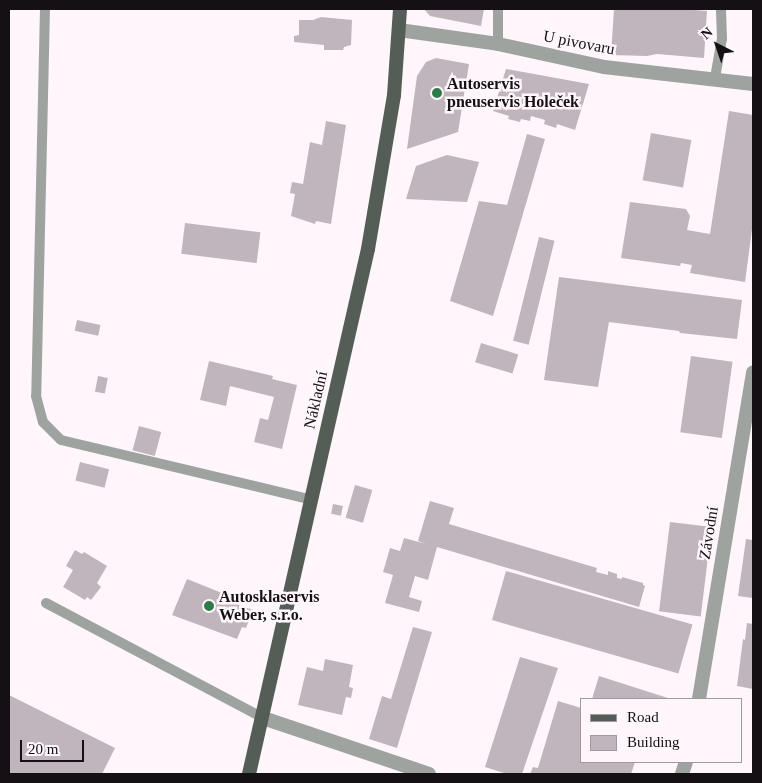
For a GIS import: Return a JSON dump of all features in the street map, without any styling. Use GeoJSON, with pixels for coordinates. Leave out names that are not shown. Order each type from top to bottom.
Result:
{"type":"FeatureCollection","features":[{"type":"Feature","properties":{"kind":"main road","name":"Nákladní"},"geometry":{"type":"LineString","coordinates":[[249,774],[368,249],[394,95],[400,9]]}},
{"type":"Feature","properties":{"kind":"street","name":"U pivovaru"},"geometry":{"type":"LineString","coordinates":[[399,30],[498,44],[604,68],[715,78],[753,84]]}},
{"type":"Feature","properties":{"kind":"street","name":"Závodní"},"geometry":{"type":"LineString","coordinates":[[699,698],[753,372]]}},
{"type":"Feature","properties":{"kind":"street"},"geometry":{"type":"LineString","coordinates":[[262,718],[429,774]]}},
{"type":"Feature","properties":{"kind":"lane"},"geometry":{"type":"LineString","coordinates":[[45,9],[36,396],[43,422],[61,440],[312,500]]}},
{"type":"Feature","properties":{"kind":"lane"},"geometry":{"type":"LineString","coordinates":[[498,9],[498,44]]}},
{"type":"Feature","properties":{"kind":"lane"},"geometry":{"type":"LineString","coordinates":[[715,78],[722,39],[721,9]]}},
{"type":"Feature","properties":{"kind":"lane"},"geometry":{"type":"LineString","coordinates":[[46,603],[262,718]]}},
{"type":"Feature","properties":{"kind":"building"},"geometry":{"type":"Polygon","coordinates":[[[424,9],[484,9],[481,26],[430,16],[424,9]]]}},
{"type":"Feature","properties":{"kind":"building"},"geometry":{"type":"Polygon","coordinates":[[[614,9],[707,11],[704,58],[657,54],[647,56],[611,55],[614,9]]]}},
{"type":"Feature","properties":{"kind":"building"},"geometry":{"type":"Polygon","coordinates":[[[321,17],[352,20],[351,45],[344,47],[343,50],[324,50],[324,45],[294,42],[294,36],[299,35],[299,20],[313,20],[321,17]]]}},
{"type":"Feature","properties":{"kind":"building"},"geometry":{"type":"Polygon","coordinates":[[[436,58],[469,64],[458,132],[407,149],[417,76],[426,62],[436,58]]]}},
{"type":"Feature","properties":{"kind":"building"},"geometry":{"type":"Polygon","coordinates":[[[506,69],[589,84],[575,130],[557,124],[556,128],[544,124],[545,120],[531,116],[530,121],[521,119],[520,122],[508,119],[509,116],[493,111],[506,69]]]}},
{"type":"Feature","properties":{"kind":"building"},"geometry":{"type":"Polygon","coordinates":[[[729,111],[753,115],[753,222],[745,282],[690,273],[692,265],[681,263],[680,266],[621,258],[630,202],[686,209],[690,216],[687,230],[710,234],[729,111]]]}},
{"type":"Feature","properties":{"kind":"building"},"geometry":{"type":"Polygon","coordinates":[[[326,121],[346,125],[331,224],[316,221],[315,224],[291,216],[295,194],[290,193],[292,182],[303,184],[310,142],[322,145],[326,121]]]}},
{"type":"Feature","properties":{"kind":"building"},"geometry":{"type":"Polygon","coordinates":[[[651,133],[691,140],[683,187],[643,180],[651,133]]]}},
{"type":"Feature","properties":{"kind":"building"},"geometry":{"type":"Polygon","coordinates":[[[527,134],[545,139],[493,316],[450,301],[479,201],[507,205],[527,134]]]}},
{"type":"Feature","properties":{"kind":"building"},"geometry":{"type":"Polygon","coordinates":[[[447,155],[479,162],[467,202],[406,199],[416,166],[447,155]]]}},
{"type":"Feature","properties":{"kind":"building"},"geometry":{"type":"Polygon","coordinates":[[[185,223],[260,232],[257,263],[181,254],[185,223]]]}},
{"type":"Feature","properties":{"kind":"building"},"geometry":{"type":"Polygon","coordinates":[[[539,237],[555,241],[529,345],[513,341],[539,237]]]}},
{"type":"Feature","properties":{"kind":"building"},"geometry":{"type":"Polygon","coordinates":[[[559,277],[742,300],[737,339],[680,333],[679,331],[609,322],[598,387],[544,380],[559,277]]]}},
{"type":"Feature","properties":{"kind":"building"},"geometry":{"type":"Polygon","coordinates":[[[77,320],[100,325],[98,336],[75,331],[77,320]]]}},
{"type":"Feature","properties":{"kind":"building"},"geometry":{"type":"Polygon","coordinates":[[[481,343],[518,354],[512,374],[475,362],[481,343]]]}},
{"type":"Feature","properties":{"kind":"building"},"geometry":{"type":"Polygon","coordinates":[[[691,356],[733,362],[722,438],[680,432],[691,356]]]}},
{"type":"Feature","properties":{"kind":"building"},"geometry":{"type":"Polygon","coordinates":[[[209,361],[273,376],[272,379],[297,385],[282,449],[254,442],[260,418],[268,420],[274,397],[230,386],[226,406],[200,400],[209,361]]]}},
{"type":"Feature","properties":{"kind":"building"},"geometry":{"type":"Polygon","coordinates":[[[98,376],[108,378],[105,394],[95,392],[98,376]]]}},
{"type":"Feature","properties":{"kind":"building"},"geometry":{"type":"Polygon","coordinates":[[[139,426],[161,432],[155,456],[133,450],[139,426]]]}},
{"type":"Feature","properties":{"kind":"building"},"geometry":{"type":"Polygon","coordinates":[[[80,462],[109,469],[105,488],[75,480],[80,462]]]}},
{"type":"Feature","properties":{"kind":"building"},"geometry":{"type":"Polygon","coordinates":[[[355,485],[372,490],[363,523],[346,518],[355,485]]]}},
{"type":"Feature","properties":{"kind":"building"},"geometry":{"type":"Polygon","coordinates":[[[430,501],[454,508],[449,524],[597,568],[596,572],[608,575],[608,571],[617,574],[617,578],[622,579],[622,577],[643,583],[645,586],[639,607],[437,547],[428,580],[415,576],[409,597],[422,601],[419,612],[385,603],[393,575],[383,572],[390,548],[400,551],[404,538],[426,544],[418,541],[430,501]]]}},
{"type":"Feature","properties":{"kind":"building"},"geometry":{"type":"Polygon","coordinates":[[[333,504],[343,506],[341,516],[331,514],[333,504]]]}},
{"type":"Feature","properties":{"kind":"building"},"geometry":{"type":"Polygon","coordinates":[[[670,522],[712,527],[701,616],[659,611],[670,522]]]}},
{"type":"Feature","properties":{"kind":"building"},"geometry":{"type":"Polygon","coordinates":[[[746,539],[753,540],[753,598],[738,596],[746,539]]]}},
{"type":"Feature","properties":{"kind":"building"},"geometry":{"type":"Polygon","coordinates":[[[75,550],[82,554],[84,552],[107,566],[97,583],[101,587],[91,600],[87,597],[85,600],[63,587],[73,570],[66,566],[75,550]]]}},
{"type":"Feature","properties":{"kind":"building"},"geometry":{"type":"Polygon","coordinates":[[[506,571],[692,624],[678,673],[492,620],[506,571]]]}},
{"type":"Feature","properties":{"kind":"building","name":"Autosklaservis Weber, s.r.o."},"geometry":{"type":"Polygon","coordinates":[[[187,579],[232,597],[231,602],[253,610],[246,628],[242,627],[237,639],[172,615],[187,579]]]}},
{"type":"Feature","properties":{"kind":"building"},"geometry":{"type":"Polygon","coordinates":[[[747,623],[753,624],[753,689],[737,686],[747,623]]]}},
{"type":"Feature","properties":{"kind":"building"},"geometry":{"type":"Polygon","coordinates":[[[413,627],[432,632],[397,748],[369,739],[382,696],[391,699],[413,627]]]}},
{"type":"Feature","properties":{"kind":"building"},"geometry":{"type":"Polygon","coordinates":[[[520,657],[558,668],[522,774],[507,774],[485,767],[520,657]]]}},
{"type":"Feature","properties":{"kind":"building"},"geometry":{"type":"Polygon","coordinates":[[[325,659],[353,665],[349,687],[353,688],[351,698],[346,697],[342,715],[298,705],[307,667],[323,671],[325,659]]]}},
{"type":"Feature","properties":{"kind":"building"},"geometry":{"type":"Polygon","coordinates":[[[599,676],[668,698],[592,698],[599,676]]]}},
{"type":"Feature","properties":{"kind":"building"},"geometry":{"type":"Polygon","coordinates":[[[9,695],[115,748],[102,774],[9,774],[9,695]]]}},
{"type":"Feature","properties":{"kind":"building"},"geometry":{"type":"Polygon","coordinates":[[[558,701],[580,708],[580,763],[635,763],[631,774],[530,774],[533,767],[538,768],[558,701]]]}},
{"type":"Feature","properties":{"kind":"place","name":"Autoservis pneuservis Holeček"},"geometry":{"type":"Point","coordinates":[437,93]}},
{"type":"Feature","properties":{"kind":"place","name":"Autosklaservis Weber, s.r.o."},"geometry":{"type":"Point","coordinates":[209,606]}}]}
